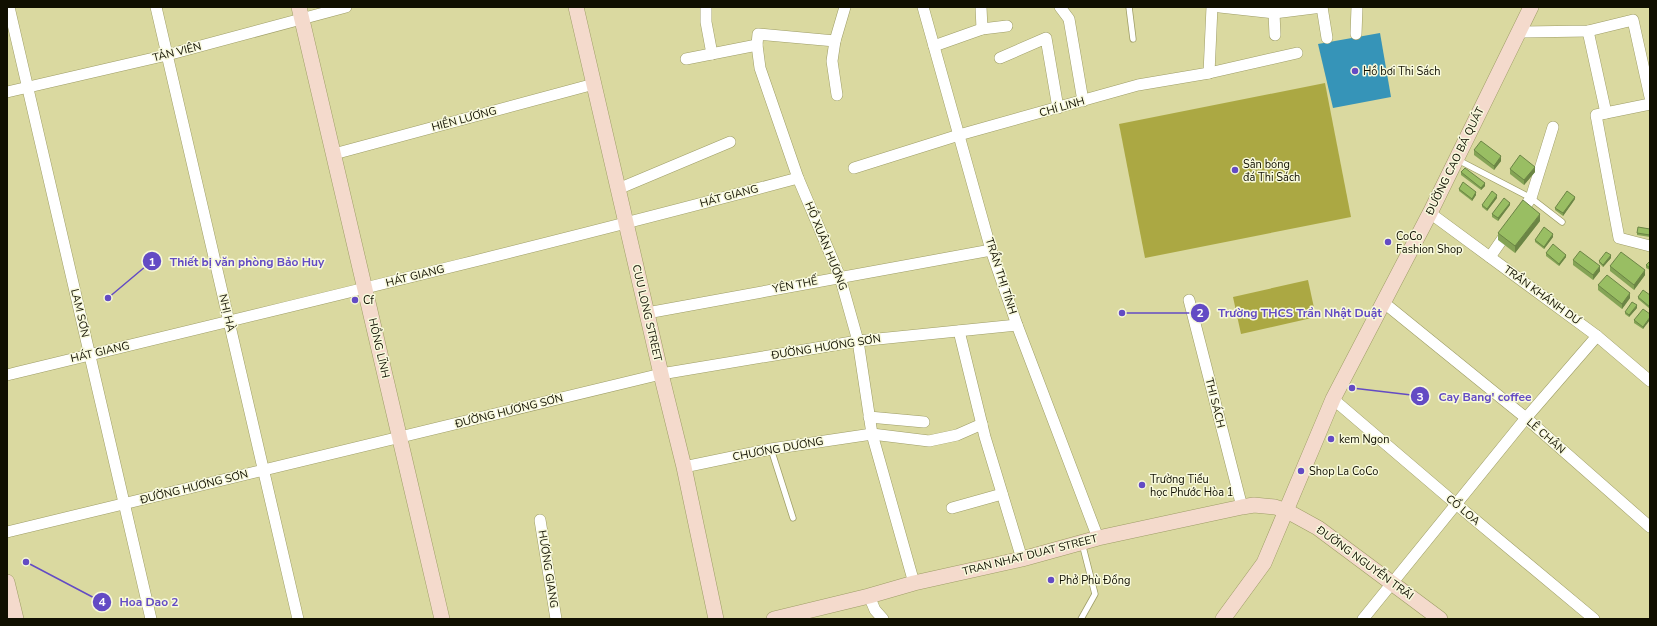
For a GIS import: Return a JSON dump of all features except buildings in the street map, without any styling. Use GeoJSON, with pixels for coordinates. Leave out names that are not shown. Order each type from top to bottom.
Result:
{"type":"FeatureCollection","features":[{"type":"Feature","properties":{"kind":"street","name":"LAM SƠN"},"geometry":{"type":"LineString","coordinates":[[9,7],[152,619]]}},
{"type":"Feature","properties":{"kind":"street","name":"NHỊ HÀ"},"geometry":{"type":"LineString","coordinates":[[156,7],[298,619]]}},
{"type":"Feature","properties":{"kind":"street","name":"TẢN VIÊN"},"geometry":{"type":"LineString","coordinates":[[7,92],[167,55],[301,13],[346,7]]}},
{"type":"Feature","properties":{"kind":"street","name":"CUU LONG STREET"},"geometry":{"type":"LineString","coordinates":[[576,7],[684,467],[716,619]]}},
{"type":"Feature","properties":{"kind":"street"},"geometry":{"type":"LineString","coordinates":[[706,7],[706,22],[712,54]]}},
{"type":"Feature","properties":{"kind":"street"},"geometry":{"type":"LineString","coordinates":[[837,95],[832,61],[835,42],[845,7]]}},
{"type":"Feature","properties":{"kind":"street","name":"TRẦN THỊ TÍNH"},"geometry":{"type":"LineString","coordinates":[[923,7],[991,250],[1017,325],[1098,538]]}},
{"type":"Feature","properties":{"kind":"street"},"geometry":{"type":"LineString","coordinates":[[981,7],[982,29]]}},
{"type":"Feature","properties":{"kind":"street"},"geometry":{"type":"LineString","coordinates":[[1060,7],[1069,19],[1083,101]]}},
{"type":"Feature","properties":{"kind":"street"},"geometry":{"type":"LineString","coordinates":[[1209,73],[1212,7]]}},
{"type":"Feature","properties":{"kind":"street"},"geometry":{"type":"LineString","coordinates":[[1220,7],[1274,13],[1322,7],[1327,38]]}},
{"type":"Feature","properties":{"kind":"street"},"geometry":{"type":"LineString","coordinates":[[1356,34],[1357,7]]}},
{"type":"Feature","properties":{"kind":"street","name":"ĐƯỜNG CAO BÁ QUÁT"},"geometry":{"type":"LineString","coordinates":[[1222,619],[1264,563],[1333,399],[1430,213],[1531,7]]}},
{"type":"Feature","properties":{"kind":"street","name":"HỒNG LĨNH"},"geometry":{"type":"LineString","coordinates":[[301,13],[442,619]]}},
{"type":"Feature","properties":{"kind":"street"},"geometry":{"type":"LineString","coordinates":[[1274,13],[1275,35]]}},
{"type":"Feature","properties":{"kind":"street"},"geometry":{"type":"LineString","coordinates":[[1520,32],[1588,30],[1634,20],[1650,97]]}},
{"type":"Feature","properties":{"kind":"street"},"geometry":{"type":"LineString","coordinates":[[934,46],[982,29],[1006,26]]}},
{"type":"Feature","properties":{"kind":"street"},"geometry":{"type":"LineString","coordinates":[[1588,30],[1606,113]]}},
{"type":"Feature","properties":{"kind":"street"},"geometry":{"type":"LineString","coordinates":[[686,59],[757,45],[758,34],[835,42]]}},
{"type":"Feature","properties":{"kind":"street"},"geometry":{"type":"LineString","coordinates":[[1000,58],[1046,38],[1058,108]]}},
{"type":"Feature","properties":{"kind":"street","name":"HỒ XUÂN HƯƠNG"},"geometry":{"type":"LineString","coordinates":[[757,45],[760,68],[798,178],[840,277],[858,341],[872,434],[914,583]]}},
{"type":"Feature","properties":{"kind":"street","name":"CHÍ LINH"},"geometry":{"type":"LineString","coordinates":[[854,168],[959,135],[1138,85],[1209,73],[1297,53]]}},
{"type":"Feature","properties":{"kind":"street","name":"HIỀN LƯƠNG"},"geometry":{"type":"LineString","coordinates":[[334,154],[594,84]]}},
{"type":"Feature","properties":{"kind":"street"},"geometry":{"type":"LineString","coordinates":[[1650,104],[1596,115],[1619,238],[1650,246]]}},
{"type":"Feature","properties":{"kind":"street"},"geometry":{"type":"LineString","coordinates":[[1490,257],[1530,198],[1553,127]]}},
{"type":"Feature","properties":{"kind":"street"},"geometry":{"type":"LineString","coordinates":[[618,189],[730,142]]}},
{"type":"Feature","properties":{"kind":"street","name":"HÁT GIANG"},"geometry":{"type":"LineString","coordinates":[[7,375],[365,289],[626,224],[798,178]]}},
{"type":"Feature","properties":{"kind":"street","name":"TRẦN KHÁNH DƯ"},"geometry":{"type":"LineString","coordinates":[[1430,213],[1597,336],[1650,381]]}},
{"type":"Feature","properties":{"kind":"street","name":"YÊN THẾ"},"geometry":{"type":"LineString","coordinates":[[647,313],[991,250]]}},
{"type":"Feature","properties":{"kind":"street","name":"THI SÁCH"},"geometry":{"type":"LineString","coordinates":[[1189,300],[1242,507]]}},
{"type":"Feature","properties":{"kind":"street","name":"LÊ CHÂN"},"geometry":{"type":"LineString","coordinates":[[1383,302],[1526,418],[1650,526]]}},
{"type":"Feature","properties":{"kind":"street","name":"ĐƯỜNG HƯƠNG SƠN"},"geometry":{"type":"LineString","coordinates":[[7,532],[661,374],[858,341],[1017,325]]}},
{"type":"Feature","properties":{"kind":"street"},"geometry":{"type":"LineString","coordinates":[[959,331],[982,424],[1022,559]]}},
{"type":"Feature","properties":{"kind":"street"},"geometry":{"type":"LineString","coordinates":[[1363,619],[1526,418],[1597,336]]}},
{"type":"Feature","properties":{"kind":"street","name":"CỔ LOA"},"geometry":{"type":"LineString","coordinates":[[1333,399],[1594,619]]}},
{"type":"Feature","properties":{"kind":"street"},"geometry":{"type":"LineString","coordinates":[[869,417],[924,422]]}},
{"type":"Feature","properties":{"kind":"street","name":"CHƯƠNG DƯƠNG"},"geometry":{"type":"LineString","coordinates":[[684,467],[771,449],[872,434],[929,441],[957,435],[982,424]]}},
{"type":"Feature","properties":{"kind":"street"},"geometry":{"type":"LineString","coordinates":[[952,508],[1002,494]]}},
{"type":"Feature","properties":{"kind":"street","name":"TRAN NHAT DUAT STREET"},"geometry":{"type":"LineString","coordinates":[[774,619],[869,596],[914,583],[1022,559],[1098,538],[1242,507],[1264,506],[1275,507],[1287,511]]}},
{"type":"Feature","properties":{"kind":"street","name":"ĐƯỜNG NGUYỄN TRÃI"},"geometry":{"type":"LineString","coordinates":[[1287,511],[1318,528],[1440,619]]}},
{"type":"Feature","properties":{"kind":"street","name":"HƯƠNG GIANG"},"geometry":{"type":"LineString","coordinates":[[540,520],[556,619]]}},
{"type":"Feature","properties":{"kind":"street"},"geometry":{"type":"LineString","coordinates":[[7,582],[16,619]]}},
{"type":"Feature","properties":{"kind":"street"},"geometry":{"type":"LineString","coordinates":[[869,596],[875,610],[883,619]]}},
{"type":"Feature","properties":{"kind":"lane"},"geometry":{"type":"LineString","coordinates":[[1129,7],[1133,39]]}},
{"type":"Feature","properties":{"kind":"lane"},"geometry":{"type":"LineString","coordinates":[[1456,159],[1530,198],[1562,222]]}},
{"type":"Feature","properties":{"kind":"lane"},"geometry":{"type":"LineString","coordinates":[[771,449],[793,518]]}},
{"type":"Feature","properties":{"kind":"lane"},"geometry":{"type":"LineString","coordinates":[[1081,619],[1095,594],[1082,543]]}},
{"type":"Feature","properties":{"kind":"shaded area","name":"Sân bóng đá Thi Sách"},"geometry":{"type":"Polygon","coordinates":[[[1325,83],[1351,217],[1145,258],[1119,124],[1325,83]]]}},
{"type":"Feature","properties":{"kind":"shaded area"},"geometry":{"type":"Polygon","coordinates":[[[1308,280],[1316,317],[1241,334],[1233,297],[1308,280]]]}},
{"type":"Feature","properties":{"kind":"water","name":"Hồ bơi Thi Sách"},"geometry":{"type":"Polygon","coordinates":[[[1380,33],[1391,97],[1333,108],[1318,44],[1380,33]]]}},
{"type":"Feature","properties":{"kind":"place","name":"Hồ bơi Thi Sách"},"geometry":{"type":"Point","coordinates":[1355,71]}},
{"type":"Feature","properties":{"kind":"place","name":"Sân bóng đá Thi Sách"},"geometry":{"type":"Point","coordinates":[1235,170]}},
{"type":"Feature","properties":{"kind":"place","name":"CoCo Fashion Shop"},"geometry":{"type":"Point","coordinates":[1388,242]}},
{"type":"Feature","properties":{"kind":"place","name":"Thiết bị văn phòng Bảo Huy"},"geometry":{"type":"Point","coordinates":[108,298]}},
{"type":"Feature","properties":{"kind":"place","name":"Cf"},"geometry":{"type":"Point","coordinates":[355,300]}},
{"type":"Feature","properties":{"kind":"place","name":"Trường THCS Trần Nhật Duật"},"geometry":{"type":"Point","coordinates":[1122,313]}},
{"type":"Feature","properties":{"kind":"place","name":"Cay Bang' coffee"},"geometry":{"type":"Point","coordinates":[1352,388]}},
{"type":"Feature","properties":{"kind":"place","name":"kem Ngon"},"geometry":{"type":"Point","coordinates":[1331,439]}},
{"type":"Feature","properties":{"kind":"place","name":"Shop La CoCo"},"geometry":{"type":"Point","coordinates":[1301,471]}},
{"type":"Feature","properties":{"kind":"place","name":"Trường Tiểu học Phước Hòa 1"},"geometry":{"type":"Point","coordinates":[1142,485]}},
{"type":"Feature","properties":{"kind":"place","name":"Hoa Dao 2"},"geometry":{"type":"Point","coordinates":[26,562]}},
{"type":"Feature","properties":{"kind":"place","name":"Phở Phù Đổng"},"geometry":{"type":"Point","coordinates":[1051,580]}}]}
